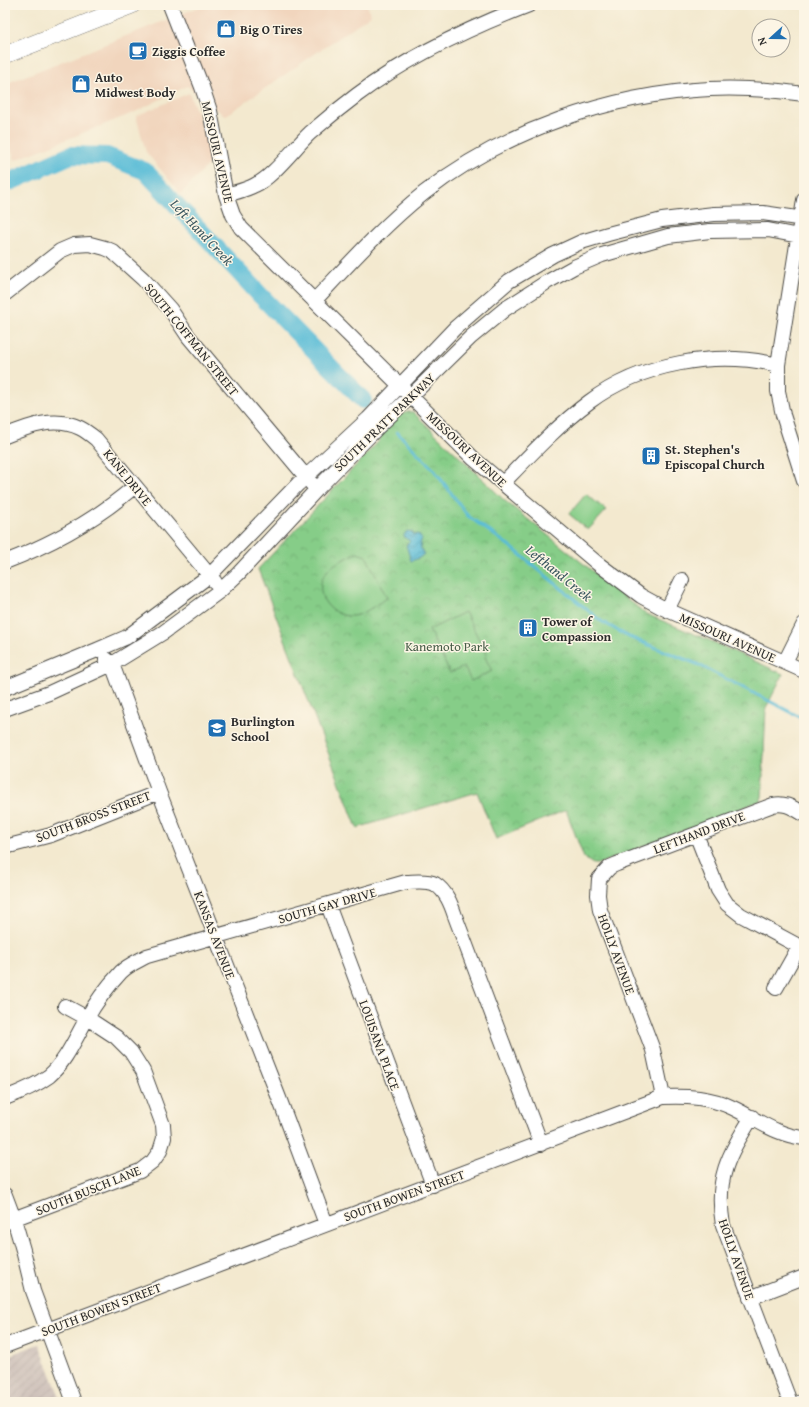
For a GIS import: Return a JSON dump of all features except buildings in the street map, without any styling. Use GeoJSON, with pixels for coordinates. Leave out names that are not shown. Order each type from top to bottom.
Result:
{"type":"FeatureCollection","features":[{"type":"Feature","properties":{"kind":"main road"},"geometry":{"type":"LineString","coordinates":[[5,55],[132,5]]}},
{"type":"Feature","properties":{"kind":"street","name":"MISSOURI AVENUE"},"geometry":{"type":"LineString","coordinates":[[170,5],[202,87],[210,112],[226,195],[233,215],[241,228],[474,459],[598,563],[641,596],[667,610],[804,671]]}},
{"type":"Feature","properties":{"kind":"street"},"geometry":{"type":"LineString","coordinates":[[226,195],[256,185],[266,179],[310,133],[358,95],[402,65],[443,42],[493,19],[530,5]]}},
{"type":"Feature","properties":{"kind":"street"},"geometry":{"type":"LineString","coordinates":[[314,301],[385,227],[425,193],[457,170],[497,147],[536,128],[580,112],[661,93],[710,89],[760,89],[804,94]]}},
{"type":"Feature","properties":{"kind":"street"},"geometry":{"type":"LineString","coordinates":[[804,200],[801,236],[778,365],[778,391],[783,415],[804,481]]}},
{"type":"Feature","properties":{"kind":"street","name":"SOUTH PRATT PARKWAY"},"geometry":{"type":"LineString","coordinates":[[5,688],[127,637],[210,575],[306,477],[368,419],[455,328],[509,282],[553,255],[582,242],[662,220],[714,214],[763,213],[803,218]]}},
{"type":"Feature","properties":{"kind":"street","name":"SOUTH PRATT PARKWAY"},"geometry":{"type":"LineString","coordinates":[[5,709],[48,693],[112,664],[164,632],[221,590],[377,428],[412,396],[471,337],[505,309],[547,282],[574,266],[595,258],[627,247],[668,236],[710,231],[768,230],[801,236]]}},
{"type":"Feature","properties":{"kind":"street","name":"SOUTH COFFMAN STREET"},"geometry":{"type":"LineString","coordinates":[[5,294],[60,251],[74,245],[90,244],[112,251],[143,279],[170,309],[188,336],[317,490]]}},
{"type":"Feature","properties":{"kind":"street"},"geometry":{"type":"LineString","coordinates":[[503,483],[558,427],[590,401],[617,385],[647,372],[709,359],[740,359],[778,365]]}},
{"type":"Feature","properties":{"kind":"street","name":"KANE DRIVE"},"geometry":{"type":"LineString","coordinates":[[5,436],[29,426],[53,422],[64,422],[81,428],[96,439],[221,590]]}},
{"type":"Feature","properties":{"kind":"street"},"geometry":{"type":"LineString","coordinates":[[5,562],[53,541],[94,517],[135,486]]}},
{"type":"Feature","properties":{"kind":"street"},"geometry":{"type":"LineString","coordinates":[[667,610],[682,580]]}},
{"type":"Feature","properties":{"kind":"street"},"geometry":{"type":"LineString","coordinates":[[785,662],[804,624]]}},
{"type":"Feature","properties":{"kind":"street","name":"KANSAS AVENUE"},"geometry":{"type":"LineString","coordinates":[[98,650],[112,664],[159,792],[326,1224]]}},
{"type":"Feature","properties":{"kind":"street","name":"SOUTH BROSS STREET"},"geometry":{"type":"LineString","coordinates":[[5,847],[51,835],[159,792]]}},
{"type":"Feature","properties":{"kind":"street","name":"LEFTHAND DRIVE"},"geometry":{"type":"LineString","coordinates":[[599,879],[610,867],[617,864],[747,814],[778,804],[789,805],[804,814]]}},
{"type":"Feature","properties":{"kind":"street"},"geometry":{"type":"LineString","coordinates":[[696,834],[718,890],[727,904],[741,915],[802,948],[776,988]]}},
{"type":"Feature","properties":{"kind":"street","name":"HOLLY AVENUE"},"geometry":{"type":"LineString","coordinates":[[599,879],[598,895],[600,910],[653,1050],[663,1097]]}},
{"type":"Feature","properties":{"kind":"street","name":"SOUTH GAY DRIVE"},"geometry":{"type":"LineString","coordinates":[[5,1098],[31,1088],[49,1075],[64,1059],[87,1018],[103,994],[121,972],[133,963],[147,956],[406,882],[424,882],[434,884],[446,894],[452,904],[455,916],[541,1144]]}},
{"type":"Feature","properties":{"kind":"street","name":"LOUISANA PLACE"},"geometry":{"type":"LineString","coordinates":[[328,904],[433,1185]]}},
{"type":"Feature","properties":{"kind":"street","name":"SOUTH BUSCH LANE"},"geometry":{"type":"LineString","coordinates":[[9,1220],[140,1171],[153,1161],[160,1151],[164,1138],[163,1125],[143,1071],[131,1052],[116,1037],[65,1006]]}},
{"type":"Feature","properties":{"kind":"street","name":"SOUTH BOWEN STREET"},"geometry":{"type":"LineString","coordinates":[[5,1346],[663,1097],[685,1096],[706,1099],[731,1107],[752,1117],[775,1131],[804,1138]]}},
{"type":"Feature","properties":{"kind":"street","name":"HOLLY AVENUE"},"geometry":{"type":"LineString","coordinates":[[752,1117],[725,1167],[720,1187],[720,1207],[723,1225],[790,1402]]}},
{"type":"Feature","properties":{"kind":"street"},"geometry":{"type":"LineString","coordinates":[[5,1195],[9,1220],[23,1250],[33,1291],[74,1402]]}},
{"type":"Feature","properties":{"kind":"street"},"geometry":{"type":"LineString","coordinates":[[750,1298],[804,1277]]}},
{"type":"Feature","properties":{"kind":"shaded area"},"geometry":{"type":"Polygon","coordinates":[[[204,5],[367,5],[371,15],[225,116],[187,86],[133,113],[15,160],[5,133],[5,84],[204,5]]]}},
{"type":"Feature","properties":{"kind":"shaded area"},"geometry":{"type":"Polygon","coordinates":[[[189,93],[215,157],[181,194],[146,152],[136,116],[189,93]]]}},
{"type":"Feature","properties":{"kind":"shaded area"},"geometry":{"type":"Polygon","coordinates":[[[39,1344],[62,1402],[5,1402],[5,1357],[39,1344]]]}},
{"type":"Feature","properties":{"kind":"green space","name":"Kanemoto Park"},"geometry":{"type":"Polygon","coordinates":[[[407,412],[413,412],[504,500],[646,614],[711,641],[783,674],[766,708],[762,797],[760,801],[598,864],[593,864],[584,858],[566,810],[496,839],[477,792],[357,828],[258,569],[379,441],[386,427],[407,412]]]}},
{"type":"Feature","properties":{"kind":"green space"},"geometry":{"type":"Polygon","coordinates":[[[586,494],[606,510],[588,530],[569,514],[586,494]]]}},
{"type":"Feature","properties":{"kind":"green space"},"geometry":{"type":"Polygon","coordinates":[[[357,553],[366,556],[387,598],[361,614],[348,616],[340,614],[326,603],[322,595],[322,578],[331,567],[338,562],[357,553]]]}},
{"type":"Feature","properties":{"kind":"green space"},"geometry":{"type":"Polygon","coordinates":[[[465,612],[487,655],[485,657],[492,671],[471,681],[464,667],[450,673],[429,630],[465,612]]]}},
{"type":"Feature","properties":{"kind":"water"},"geometry":{"type":"Polygon","coordinates":[[[407,531],[412,532],[414,535],[418,534],[422,539],[420,546],[424,554],[411,561],[406,545],[410,541],[404,537],[407,531]]]}},
{"type":"Feature","properties":{"kind":"waterway","name":"Left Hand Creek"},"geometry":{"type":"LineString","coordinates":[[5,184],[71,155],[107,156],[145,171],[260,295],[363,400]]}},
{"type":"Feature","properties":{"kind":"waterway","name":"Lefthand Creek"},"geometry":{"type":"LineString","coordinates":[[397,432],[434,470],[468,516],[511,547],[601,621],[629,637],[697,664],[804,719]]}},
{"type":"Feature","properties":{"kind":"place","name":"Big O Tires"},"geometry":{"type":"Point","coordinates":[226,29]}},
{"type":"Feature","properties":{"kind":"place","name":"Ziggis Coffee"},"geometry":{"type":"Point","coordinates":[138,51]}},
{"type":"Feature","properties":{"kind":"place","name":"Auto Midwest Body"},"geometry":{"type":"Point","coordinates":[81,84]}},
{"type":"Feature","properties":{"kind":"place","name":"St. Stephen's Episcopal Church"},"geometry":{"type":"Point","coordinates":[651,456]}},
{"type":"Feature","properties":{"kind":"place","name":"Tower of Compassion"},"geometry":{"type":"Point","coordinates":[528,628]}},
{"type":"Feature","properties":{"kind":"place","name":"Burlington School"},"geometry":{"type":"Point","coordinates":[217,728]}}]}
